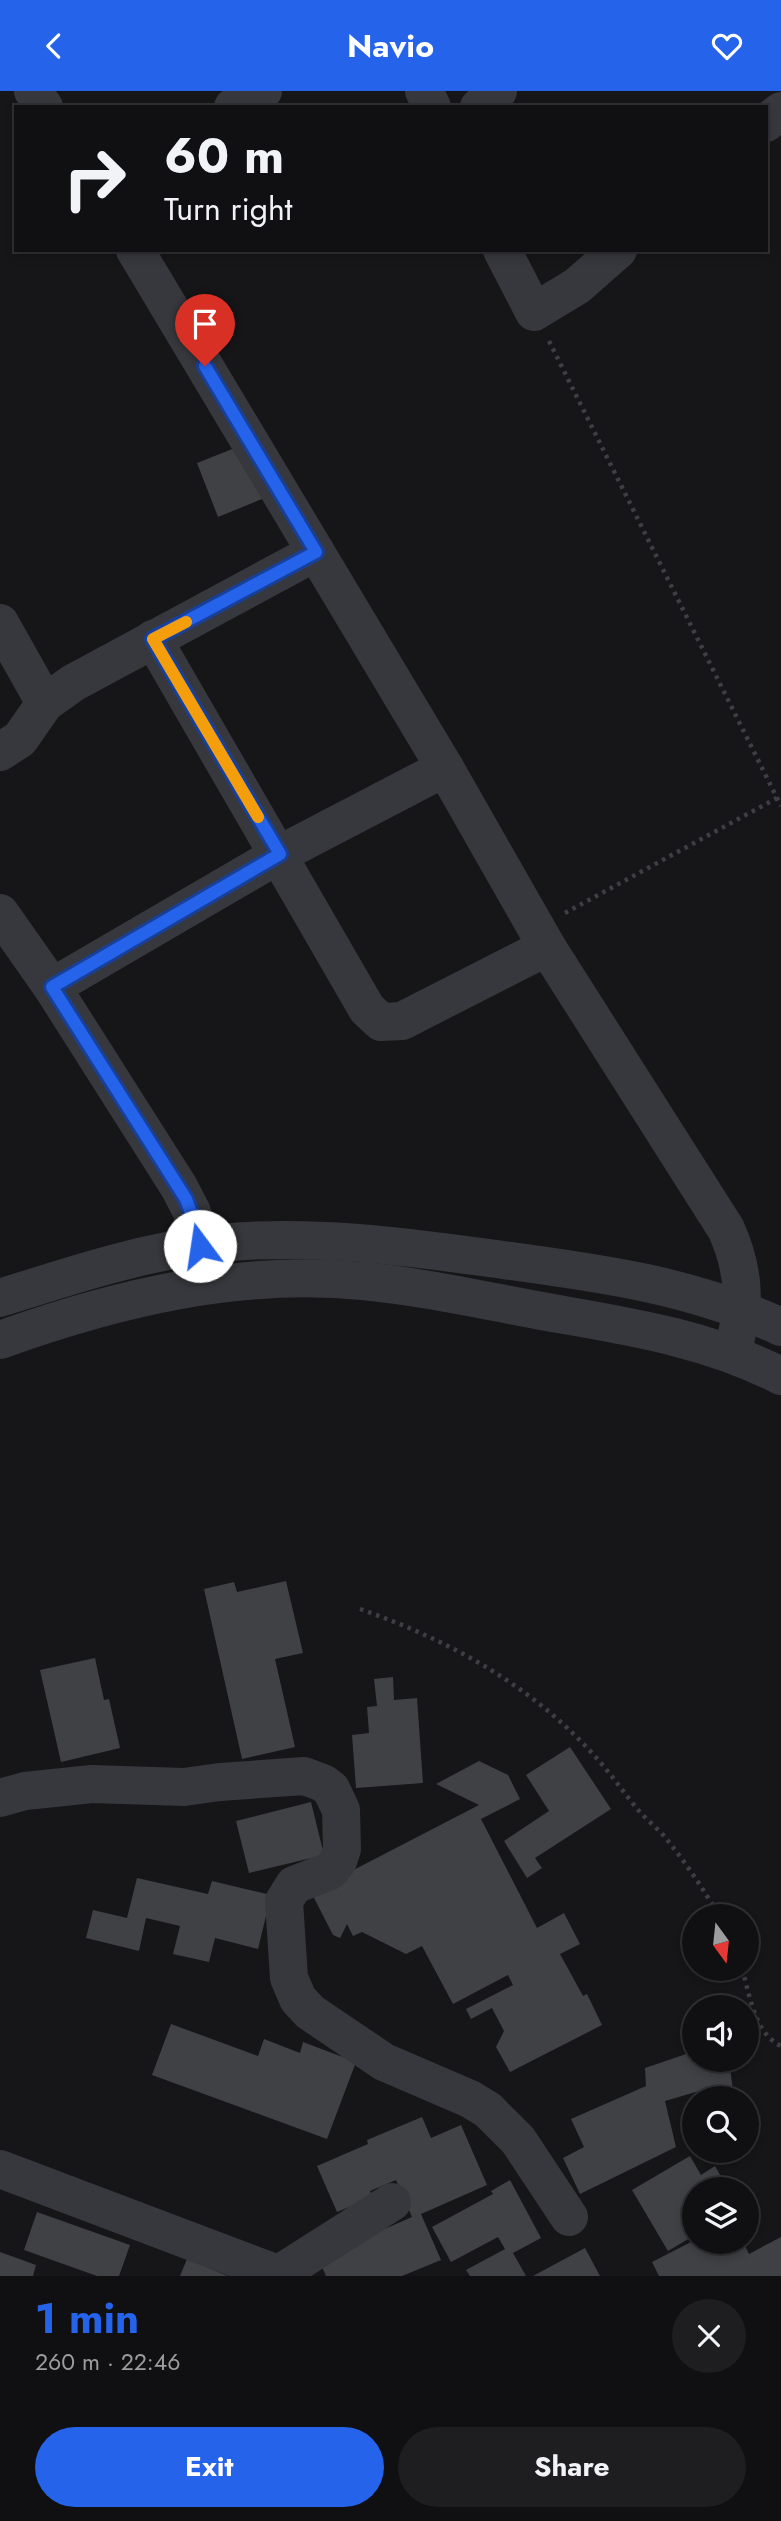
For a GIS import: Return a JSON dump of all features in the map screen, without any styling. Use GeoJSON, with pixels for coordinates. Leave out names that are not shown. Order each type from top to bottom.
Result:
{"type":"FeatureCollection","features":[{"type":"Feature","properties":{"kind":"street"},"geometry":{"type":"LineString","coordinates":[[237,105],[263,91]]}},
{"type":"Feature","properties":{"kind":"street"},"geometry":{"type":"LineString","coordinates":[[481,105],[498,91]]}},
{"type":"Feature","properties":{"kind":"street"},"geometry":{"type":"LineString","coordinates":[[136,252],[445,768],[542,938],[726,1229],[741,1269],[743,1311],[731,1353]]}},
{"type":"Feature","properties":{"kind":"street"},"geometry":{"type":"LineString","coordinates":[[503,252],[534,312],[577,286],[616,252]]}},
{"type":"Feature","properties":{"kind":"street"},"geometry":{"type":"LineString","coordinates":[[0,752],[20,739],[46,703],[73,683],[316,552]]}},
{"type":"Feature","properties":{"kind":"street"},"geometry":{"type":"LineString","coordinates":[[0,623],[46,703]]}},
{"type":"Feature","properties":{"kind":"street"},"geometry":{"type":"LineString","coordinates":[[153,639],[280,854],[367,1009],[381,1022],[402,1021],[542,938]]}},
{"type":"Feature","properties":{"kind":"street"},"geometry":{"type":"LineString","coordinates":[[52,987],[280,854],[445,768]]}},
{"type":"Feature","properties":{"kind":"street"},"geometry":{"type":"LineString","coordinates":[[0,913],[52,987],[186,1199],[200,1246]]}},
{"type":"Feature","properties":{"kind":"street"},"geometry":{"type":"LineString","coordinates":[[0,1298],[108,1264],[164,1251],[281,1240],[367,1243],[619,1275],[673,1288],[743,1311],[781,1328]]}},
{"type":"Feature","properties":{"kind":"street"},"geometry":{"type":"LineString","coordinates":[[0,1340],[58,1320],[163,1292],[216,1283],[270,1279],[364,1281],[661,1332],[731,1353],[781,1376]]}},
{"type":"Feature","properties":{"kind":"street"},"geometry":{"type":"LineString","coordinates":[[0,1798],[25,1791],[73,1785],[184,1787],[304,1776],[323,1783],[331,1789],[341,1810],[342,1849],[338,1861],[330,1871],[294,1885],[284,1901],[289,1978],[298,1999],[310,2012],[384,2062],[470,2099],[488,2110],[518,2140],[569,2217]]}},
{"type":"Feature","properties":{"kind":"street"},"geometry":{"type":"LineString","coordinates":[[0,2169],[281,2275],[392,2202]]}},
{"type":"Feature","properties":{"kind":"path"},"geometry":{"type":"LineString","coordinates":[[534,312],[781,806]]}},
{"type":"Feature","properties":{"kind":"path"},"geometry":{"type":"LineString","coordinates":[[542,938],[777,798]]}},
{"type":"Feature","properties":{"kind":"path"},"geometry":{"type":"LineString","coordinates":[[360,1609],[407,1625],[494,1670],[564,1724],[591,1751],[639,1811],[664,1836],[712,1904]]}},
{"type":"Feature","properties":{"kind":"path"},"geometry":{"type":"LineString","coordinates":[[746,1981],[758,2022],[769,2038],[781,2046]]}},
{"type":"Feature","properties":{"kind":"building"},"geometry":{"type":"Polygon","coordinates":[[[245,444],[267,497],[218,517],[197,463],[245,444]]]}},
{"type":"Feature","properties":{"kind":"building"},"geometry":{"type":"Polygon","coordinates":[[[286,1581],[303,1653],[275,1659],[295,1747],[242,1759],[204,1589],[234,1582],[237,1592],[286,1581]]]}},
{"type":"Feature","properties":{"kind":"building"},"geometry":{"type":"Polygon","coordinates":[[[95,1658],[104,1700],[109,1699],[120,1748],[61,1762],[40,1670],[95,1658]]]}},
{"type":"Feature","properties":{"kind":"building"},"geometry":{"type":"Polygon","coordinates":[[[393,1677],[394,1700],[417,1698],[423,1783],[356,1788],[352,1735],[369,1733],[367,1707],[377,1706],[374,1679],[393,1677]]]}},
{"type":"Feature","properties":{"kind":"building"},"geometry":{"type":"Polygon","coordinates":[[[570,1747],[611,1809],[535,1858],[542,1868],[527,1878],[504,1841],[549,1811],[526,1775],[570,1747]]]}},
{"type":"Feature","properties":{"kind":"building"},"geometry":{"type":"Polygon","coordinates":[[[479,1761],[508,1775],[520,1799],[481,1819],[537,1928],[564,1913],[580,1944],[560,1954],[583,1996],[587,1994],[602,2025],[510,2072],[496,2047],[504,2031],[492,2008],[471,2019],[466,2009],[513,1985],[508,1975],[453,2004],[422,1946],[406,1954],[362,1932],[353,1936],[347,1924],[340,1938],[333,1935],[311,1892],[479,1805],[436,1784],[479,1761]]]}},
{"type":"Feature","properties":{"kind":"building"},"geometry":{"type":"Polygon","coordinates":[[[311,1802],[324,1855],[249,1873],[236,1821],[311,1802]]]}},
{"type":"Feature","properties":{"kind":"building"},"geometry":{"type":"Polygon","coordinates":[[[137,1878],[208,1894],[212,1881],[271,1895],[258,1949],[215,1938],[209,1962],[173,1954],[180,1926],[146,1918],[139,1951],[86,1938],[93,1910],[127,1918],[137,1878]]]}},
{"type":"Feature","properties":{"kind":"building"},"geometry":{"type":"Polygon","coordinates":[[[171,2024],[258,2056],[264,2039],[300,2053],[303,2042],[356,2062],[327,2139],[152,2075],[171,2024]]]}},
{"type":"Feature","properties":{"kind":"building"},"geometry":{"type":"Polygon","coordinates":[[[682,2055],[682,2072],[731,2072],[732,2086],[682,2086],[682,2096],[665,2101],[676,2147],[580,2194],[563,2158],[584,2147],[571,2119],[646,2086],[645,2068],[682,2055]]]}},
{"type":"Feature","properties":{"kind":"building"},"geometry":{"type":"Polygon","coordinates":[[[422,2117],[431,2138],[461,2125],[487,2185],[421,2214],[441,2260],[402,2276],[326,2276],[318,2258],[412,2217],[396,2180],[370,2191],[373,2197],[337,2212],[317,2166],[368,2144],[367,2140],[422,2117]]]}},
{"type":"Feature","properties":{"kind":"building"},"geometry":{"type":"Polygon","coordinates":[[[682,2161],[682,2163],[694,2163],[701,2175],[715,2166],[721,2177],[682,2177],[682,2243],[668,2251],[632,2190],[682,2161]]]}},
{"type":"Feature","properties":{"kind":"building"},"geometry":{"type":"Polygon","coordinates":[[[510,2180],[541,2238],[513,2253],[526,2276],[470,2276],[466,2270],[505,2249],[498,2237],[451,2262],[432,2227],[493,2194],[491,2191],[510,2180]]]}},
{"type":"Feature","properties":{"kind":"building"},"geometry":{"type":"Polygon","coordinates":[[[37,2212],[130,2245],[119,2276],[97,2276],[24,2250],[37,2212]]]}},
{"type":"Feature","properties":{"kind":"building"},"geometry":{"type":"Polygon","coordinates":[[[781,2237],[781,2276],[659,2276],[652,2262],[682,2247],[682,2254],[759,2254],[759,2249],[781,2237]]]}},
{"type":"Feature","properties":{"kind":"building"},"geometry":{"type":"Polygon","coordinates":[[[585,2248],[600,2276],[533,2276],[585,2248]]]}},
{"type":"Feature","properties":{"kind":"building"},"geometry":{"type":"Polygon","coordinates":[[[0,2252],[36,2265],[33,2276],[0,2276],[0,2252]]]}},
{"type":"Feature","properties":{"kind":"building"},"geometry":{"type":"Polygon","coordinates":[[[187,2259],[228,2276],[180,2276],[187,2259]]]}},
{"type":"Feature","properties":{"kind":"slow traffic"},"geometry":{"type":"LineString","coordinates":[[186,622],[153,639],[258,817]]}},
{"type":"Feature","properties":{"kind":"route"},"geometry":{"type":"LineString","coordinates":[[200,1246],[186,1199],[52,987],[280,854],[153,639],[316,552],[205,366]]}}]}
